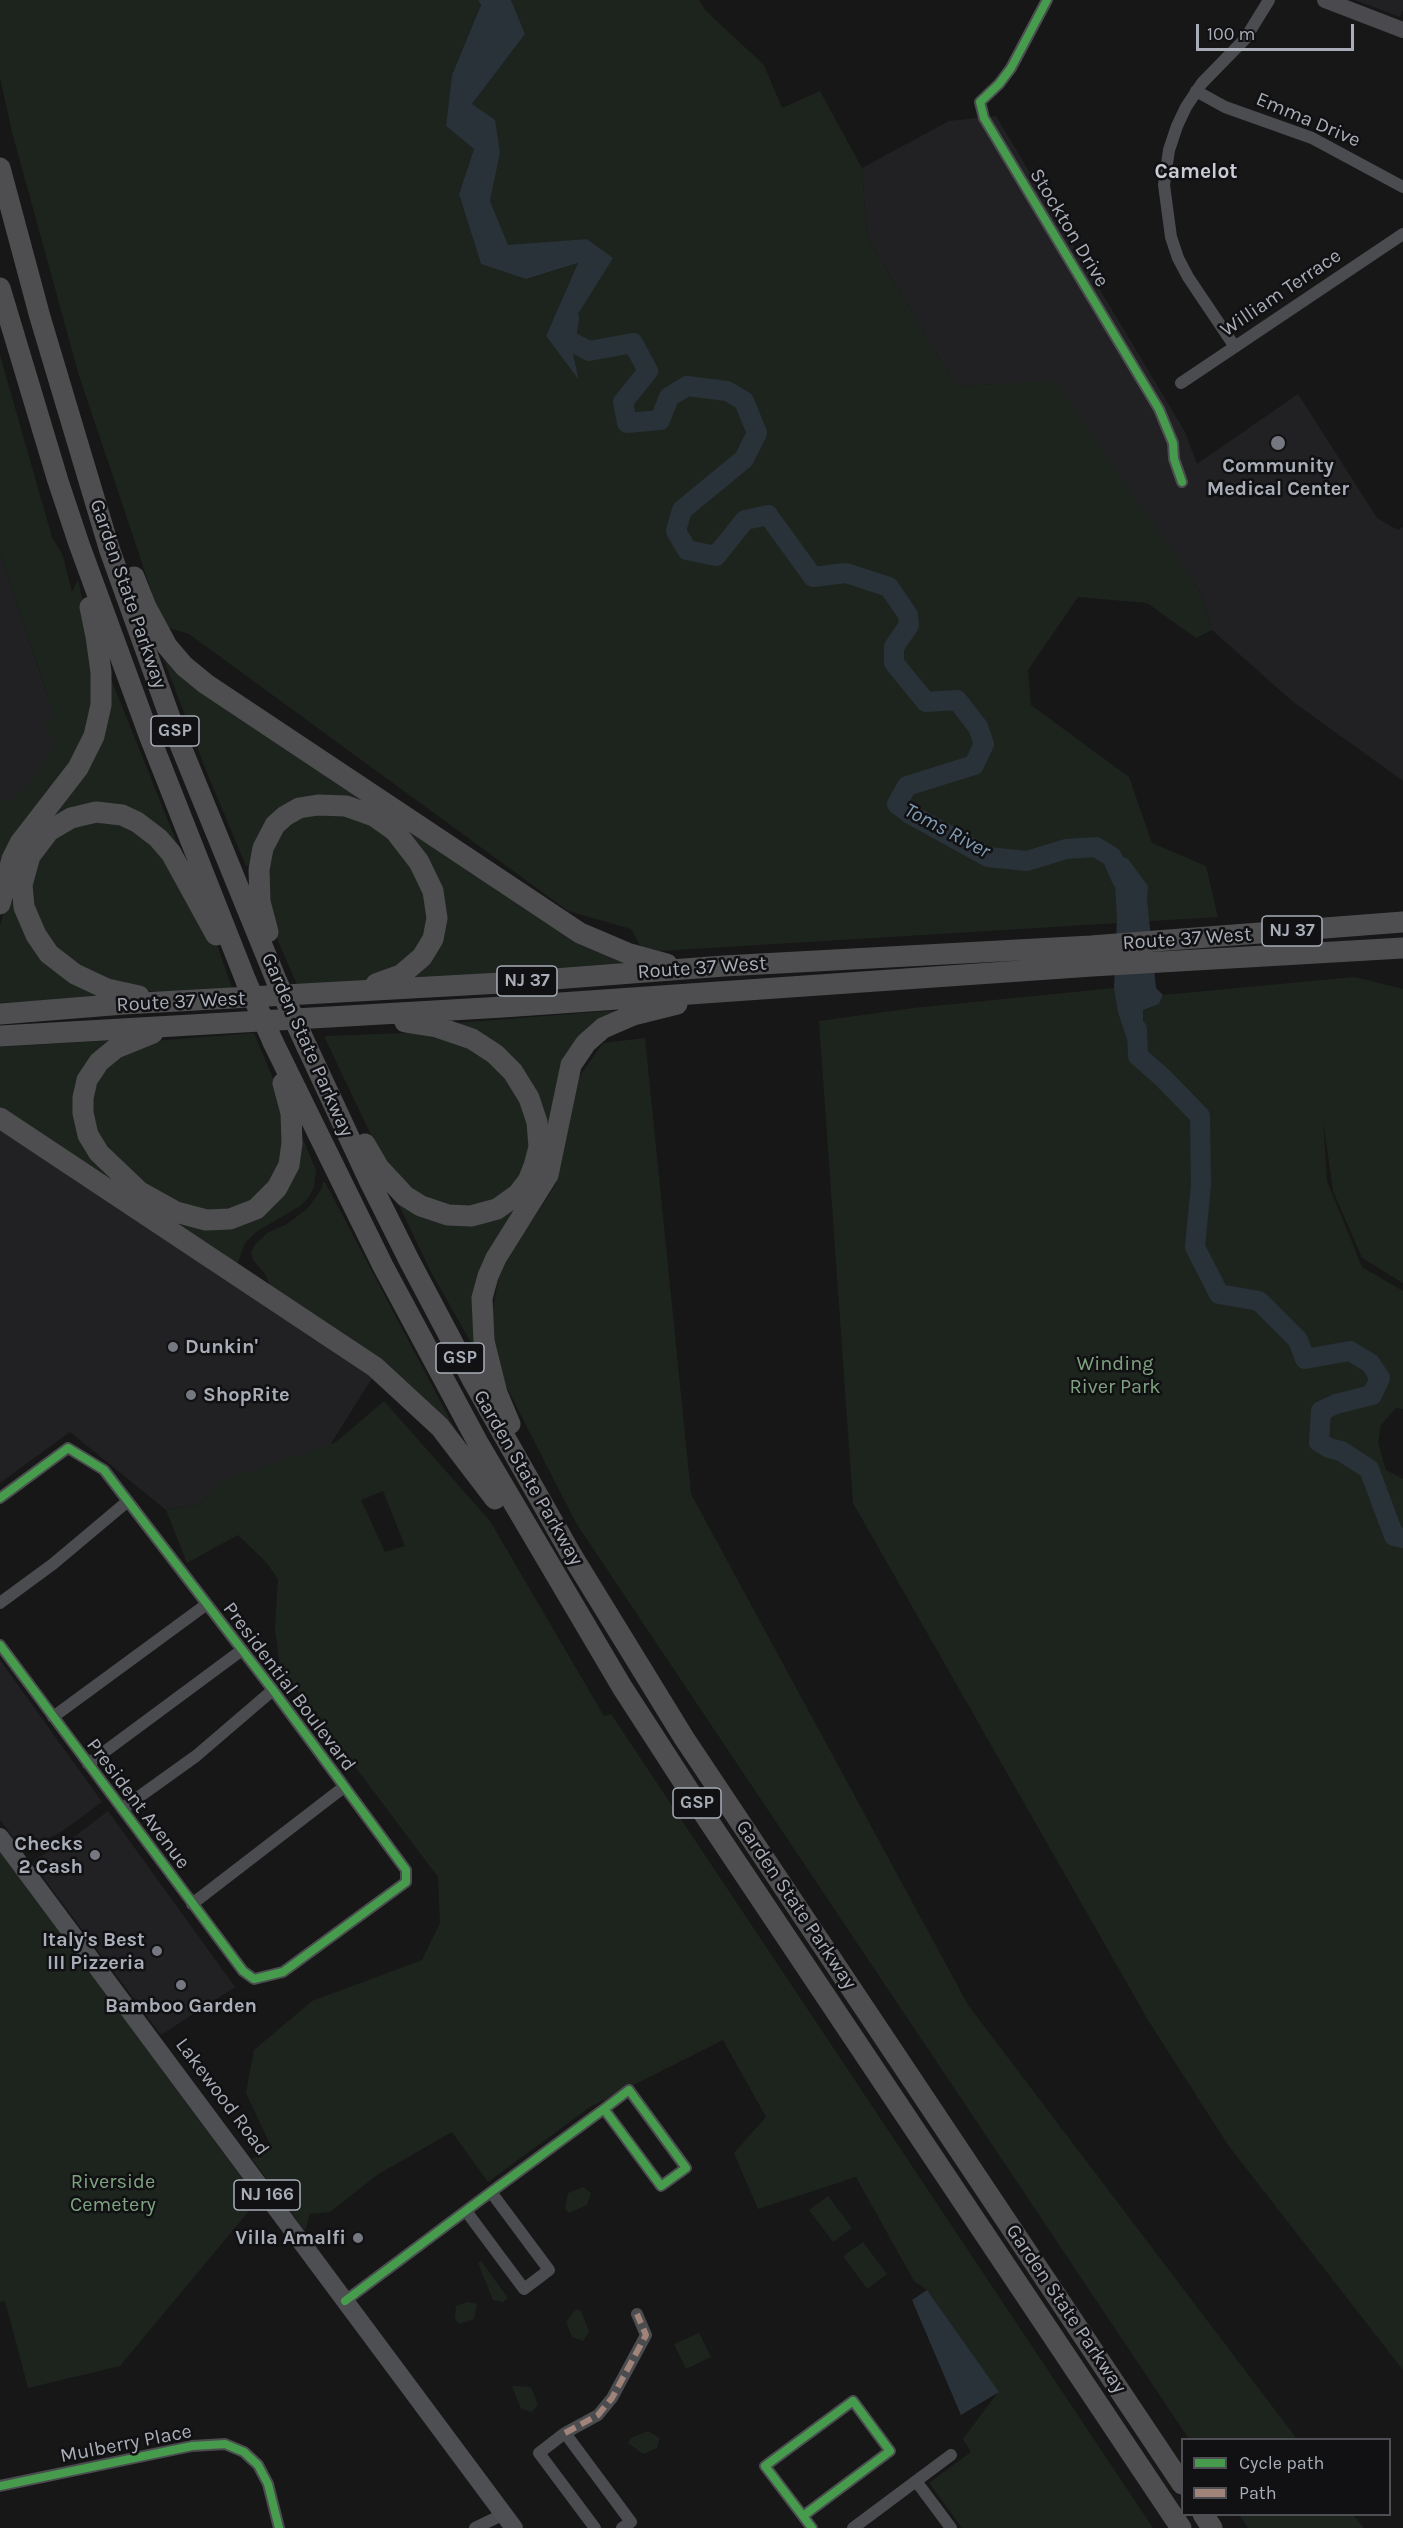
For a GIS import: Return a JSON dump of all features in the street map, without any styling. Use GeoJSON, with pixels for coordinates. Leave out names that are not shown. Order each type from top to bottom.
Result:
{"type":"FeatureCollection","features":[{"type":"Feature","properties":{"kind":"highway","name":"Garden State Parkway"},"geometry":{"type":"LineString","coordinates":[[0,168],[40,317],[110,551],[165,706],[277,982],[369,1180],[467,1371],[544,1510],[634,1658],[719,1790],[1181,2483]]}},
{"type":"Feature","properties":{"kind":"highway","name":"Garden State Parkway"},"geometry":{"type":"LineString","coordinates":[[0,288],[58,481],[148,735],[246,981],[273,1042],[383,1266],[477,1441],[622,1687],[706,1817],[1181,2528]]}},
{"type":"Feature","properties":{"kind":"highway"},"geometry":{"type":"LineString","coordinates":[[88,475],[115,528],[156,627],[173,654],[198,679],[580,933],[613,948],[656,962],[682,966],[724,966]]}},
{"type":"Feature","properties":{"kind":"highway"},"geometry":{"type":"LineString","coordinates":[[0,904],[12,859],[20,843],[90,749],[101,705],[100,661],[94,624],[58,481]]}},
{"type":"Feature","properties":{"kind":"highway"},"geometry":{"type":"LineString","coordinates":[[277,982],[271,940],[261,910],[259,894],[260,862],[265,842],[280,821],[299,808],[325,804],[346,806],[381,820],[408,846],[419,862],[433,891],[437,918],[433,939],[426,953],[401,975],[381,983],[329,993]]}},
{"type":"Feature","properties":{"kind":"highway"},"geometry":{"type":"LineString","coordinates":[[182,1002],[117,992],[94,984],[62,965],[39,941],[24,907],[23,877],[34,849],[56,826],[79,815],[105,813],[130,819],[150,831],[165,845],[177,863],[225,949],[246,981]]}},
{"type":"Feature","properties":{"kind":"highway","name":"Route 37 West"},"geometry":{"type":"LineString","coordinates":[[0,1036],[727,990],[1092,956],[1181,950],[1403,922]]}},
{"type":"Feature","properties":{"kind":"highway","name":"Route 37 West"},"geometry":{"type":"LineString","coordinates":[[1181,950],[1403,948]]}},
{"type":"Feature","properties":{"kind":"highway","name":"Route 37 West"},"geometry":{"type":"LineString","coordinates":[[0,1014],[724,966],[1092,956]]}},
{"type":"Feature","properties":{"kind":"highway"},"geometry":{"type":"LineString","coordinates":[[634,1658],[503,1408],[484,1341],[482,1299],[496,1258],[548,1175],[567,1078],[575,1057],[582,1047],[594,1034],[624,1018],[727,990]]}},
{"type":"Feature","properties":{"kind":"highway"},"geometry":{"type":"LineString","coordinates":[[307,1047],[344,1100],[374,1160],[405,1196],[427,1209],[454,1216],[480,1215],[497,1209],[512,1199],[523,1188],[531,1174],[537,1156],[539,1139],[532,1106],[513,1072],[490,1050],[462,1034],[369,1014]]}},
{"type":"Feature","properties":{"kind":"highway"},"geometry":{"type":"LineString","coordinates":[[175,1025],[129,1042],[104,1056],[94,1067],[87,1080],[82,1113],[93,1144],[127,1180],[161,1206],[199,1219],[223,1221],[246,1214],[270,1197],[286,1172],[292,1143],[291,1113],[276,1064],[273,1042]]}},
{"type":"Feature","properties":{"kind":"highway"},"geometry":{"type":"LineString","coordinates":[[0,1118],[351,1349],[421,1406],[449,1437],[483,1481],[558,1604],[706,1817]]}},
{"type":"Feature","properties":{"kind":"main road"},"geometry":{"type":"LineString","coordinates":[[1325,0],[1403,30]]}},
{"type":"Feature","properties":{"kind":"main road","name":"Lakewood Road"},"geometry":{"type":"LineString","coordinates":[[0,1837],[509,2521]]}},
{"type":"Feature","properties":{"kind":"street","name":"Stockton Drive"},"geometry":{"type":"LineString","coordinates":[[1047,0],[1016,60],[999,84],[980,102],[984,118],[1159,409],[1173,443],[1174,459],[1182,482]]}},
{"type":"Feature","properties":{"kind":"street"},"geometry":{"type":"LineString","coordinates":[[1235,347],[1183,268],[1171,237],[1165,206],[1164,185],[1169,150],[1177,126],[1197,91],[1245,39],[1269,0]]}},
{"type":"Feature","properties":{"kind":"street","name":"Emma Drive"},"geometry":{"type":"LineString","coordinates":[[1197,91],[1225,107],[1312,138],[1403,188]]}},
{"type":"Feature","properties":{"kind":"street","name":"William Terrace"},"geometry":{"type":"LineString","coordinates":[[1181,383],[1403,234]]}},
{"type":"Feature","properties":{"kind":"street","name":"Presidential Boulevard"},"geometry":{"type":"LineString","coordinates":[[0,1498],[68,1448],[104,1470],[273,1690],[405,1870],[406,1882],[282,1972],[254,1979]]}},
{"type":"Feature","properties":{"kind":"street"},"geometry":{"type":"LineString","coordinates":[[0,1603],[53,1564],[128,1501]]}},
{"type":"Feature","properties":{"kind":"street"},"geometry":{"type":"LineString","coordinates":[[53,1717],[207,1604]]}},
{"type":"Feature","properties":{"kind":"street","name":"President Avenue"},"geometry":{"type":"LineString","coordinates":[[0,1645],[192,1904],[243,1971],[254,1979]]}},
{"type":"Feature","properties":{"kind":"street"},"geometry":{"type":"LineString","coordinates":[[88,1764],[242,1650]]}},
{"type":"Feature","properties":{"kind":"street"},"geometry":{"type":"LineString","coordinates":[[122,1809],[196,1756],[273,1690]]}},
{"type":"Feature","properties":{"kind":"street"},"geometry":{"type":"LineString","coordinates":[[192,1904],[344,1787]]}},
{"type":"Feature","properties":{"kind":"street"},"geometry":{"type":"LineString","coordinates":[[345,2301],[629,2090],[686,2168],[662,2186],[604,2109]]}},
{"type":"Feature","properties":{"kind":"street"},"geometry":{"type":"LineString","coordinates":[[466,2211],[524,2289],[549,2271],[491,2192]]}},
{"type":"Feature","properties":{"kind":"street"},"geometry":{"type":"LineString","coordinates":[[595,2528],[539,2453],[565,2433],[598,2415],[612,2398],[646,2335],[637,2314]]}},
{"type":"Feature","properties":{"kind":"street"},"geometry":{"type":"LineString","coordinates":[[803,2516],[890,2451],[853,2401],[765,2466],[812,2528]]}},
{"type":"Feature","properties":{"kind":"street"},"geometry":{"type":"LineString","coordinates":[[565,2433],[631,2522],[622,2528]]}},
{"type":"Feature","properties":{"kind":"street","name":"Mulberry Place"},"geometry":{"type":"LineString","coordinates":[[0,2486],[192,2446],[225,2444],[244,2452],[258,2465],[268,2484],[279,2528]]}},
{"type":"Feature","properties":{"kind":"street"},"geometry":{"type":"LineString","coordinates":[[853,2528],[951,2455]]}},
{"type":"Feature","properties":{"kind":"street"},"geometry":{"type":"LineString","coordinates":[[916,2481],[951,2528]]}},
{"type":"Feature","properties":{"kind":"street"},"geometry":{"type":"LineString","coordinates":[[475,2528],[509,2521]]}},
{"type":"Feature","properties":{"kind":"shaded area"},"geometry":{"type":"Polygon","coordinates":[[[478,0],[511,0],[525,34],[472,104],[495,120],[500,153],[490,201],[508,245],[587,239],[613,258],[568,330],[579,380],[546,336],[578,263],[526,279],[481,264],[459,194],[474,149],[446,126],[452,75],[481,5],[478,0]]]}},
{"type":"Feature","properties":{"kind":"shaded area"},"geometry":{"type":"Polygon","coordinates":[[[1355,0],[1403,0],[1403,10],[1400,17],[1355,0]]]}},
{"type":"Feature","properties":{"kind":"shaded area","name":"Community Medical Center"},"geometry":{"type":"Polygon","coordinates":[[[996,116],[1185,432],[1197,464],[1298,394],[1377,518],[1398,530],[1403,527],[1403,781],[1292,701],[1212,630],[1200,592],[1056,382],[956,386],[867,237],[862,168],[949,121],[996,116]]]}},
{"type":"Feature","properties":{"kind":"shaded area"},"geometry":{"type":"Polygon","coordinates":[[[0,554],[47,695],[71,745],[0,847],[0,554]]]}},
{"type":"Feature","properties":{"kind":"shaded area"},"geometry":{"type":"Polygon","coordinates":[[[1114,854],[1128,859],[1148,886],[1147,899],[1156,988],[1163,995],[1159,1004],[1143,1010],[1144,1058],[1132,1055],[1118,1012],[1114,988],[1117,918],[1115,884],[1107,864],[1114,854]]]}},
{"type":"Feature","properties":{"kind":"shaded area"},"geometry":{"type":"Polygon","coordinates":[[[0,1127],[374,1375],[330,1445],[219,1481],[202,1503],[166,1510],[70,1432],[0,1483],[0,1127]]]}},
{"type":"Feature","properties":{"kind":"shaded area"},"geometry":{"type":"Polygon","coordinates":[[[0,1660],[102,1802],[64,1830],[28,1850],[22,1849],[0,1820],[0,1660]]]}},
{"type":"Feature","properties":{"kind":"shaded area"},"geometry":{"type":"Polygon","coordinates":[[[108,1811],[235,1987],[161,2035],[33,1864],[35,1859],[70,1840],[108,1811]]]}},
{"type":"Feature","properties":{"kind":"shaded area"},"geometry":{"type":"Polygon","coordinates":[[[927,2290],[999,2392],[961,2415],[912,2300],[927,2290]]]}},
{"type":"Feature","properties":{"kind":"green space"},"geometry":{"type":"Polygon","coordinates":[[[0,0],[478,0],[481,5],[452,75],[446,126],[474,149],[459,194],[481,264],[526,279],[578,263],[546,336],[579,378],[568,330],[612,258],[587,239],[508,246],[490,201],[500,153],[472,104],[525,34],[511,0],[699,0],[705,10],[764,65],[782,108],[820,91],[862,168],[867,237],[956,386],[1056,381],[1200,592],[1212,630],[1196,638],[1147,603],[1078,597],[1028,670],[1031,705],[1129,777],[1152,843],[1206,866],[1218,917],[644,952],[631,929],[568,911],[189,634],[163,626],[78,372],[12,132],[0,78],[0,0]]]}},
{"type":"Feature","properties":{"kind":"green space"},"geometry":{"type":"Polygon","coordinates":[[[0,355],[52,537],[63,556],[72,592],[78,580],[94,648],[89,737],[0,884],[0,798],[10,803],[33,778],[48,756],[55,740],[47,736],[45,721],[54,715],[0,554],[0,355]]]}},
{"type":"Feature","properties":{"kind":"green space"},"geometry":{"type":"Polygon","coordinates":[[[156,639],[590,948],[623,963],[404,980],[438,945],[407,835],[312,799],[250,865],[246,866],[207,773],[156,639]]]}},
{"type":"Feature","properties":{"kind":"green space"},"geometry":{"type":"Polygon","coordinates":[[[111,679],[183,858],[140,817],[53,821],[19,908],[104,997],[0,1003],[0,926],[17,862],[83,772],[111,679]]]}},
{"type":"Feature","properties":{"kind":"green space"},"geometry":{"type":"Polygon","coordinates":[[[325,811],[375,824],[411,860],[431,915],[419,953],[379,979],[298,987],[275,934],[265,899],[274,839],[293,820],[325,811]]]}},
{"type":"Feature","properties":{"kind":"green space"},"geometry":{"type":"Polygon","coordinates":[[[114,820],[154,843],[215,939],[232,988],[167,993],[135,989],[92,976],[50,943],[28,892],[38,853],[72,824],[114,820]]]}},
{"type":"Feature","properties":{"kind":"green space","name":"Winding River Park"},"geometry":{"type":"Polygon","coordinates":[[[1354,977],[1403,989],[1403,1283],[1362,1258],[1333,1191],[1323,1120],[1327,1181],[1362,1267],[1403,1291],[1403,1409],[1396,1408],[1381,1425],[1378,1443],[1386,1470],[1403,1479],[1403,2370],[1228,2145],[1148,2020],[853,1503],[819,1021],[913,1008],[1114,988],[1132,1055],[1144,1058],[1143,1010],[1159,1004],[1163,995],[1354,977]]]}},
{"type":"Feature","properties":{"kind":"green space"},"geometry":{"type":"Polygon","coordinates":[[[627,1011],[598,1026],[549,1149],[491,1254],[478,1355],[431,1272],[394,1195],[423,1213],[509,1208],[543,1120],[455,1023],[627,1011]]]}},
{"type":"Feature","properties":{"kind":"green space"},"geometry":{"type":"Polygon","coordinates":[[[432,1032],[491,1059],[512,1084],[530,1118],[531,1149],[520,1180],[498,1199],[474,1209],[447,1207],[417,1194],[392,1171],[370,1133],[324,1036],[432,1032]]]}},
{"type":"Feature","properties":{"kind":"green space"},"geometry":{"type":"Polygon","coordinates":[[[254,1033],[279,1093],[286,1127],[276,1180],[239,1210],[193,1211],[143,1184],[98,1138],[89,1105],[103,1067],[142,1042],[254,1033]]]}},
{"type":"Feature","properties":{"kind":"green space"},"geometry":{"type":"Polygon","coordinates":[[[645,1038],[691,1494],[968,2005],[1296,2438],[1188,2438],[576,1523],[505,1384],[490,1326],[500,1269],[556,1184],[579,1077],[603,1043],[645,1038]]]}},
{"type":"Feature","properties":{"kind":"green space"},"geometry":{"type":"Polygon","coordinates":[[[118,1040],[77,1096],[129,1190],[244,1222],[303,1139],[316,1170],[314,1187],[309,1197],[300,1206],[256,1232],[245,1243],[237,1265],[0,1110],[0,1047],[118,1040]]]}},
{"type":"Feature","properties":{"kind":"green space"},"geometry":{"type":"Polygon","coordinates":[[[323,1182],[457,1433],[271,1288],[265,1274],[253,1260],[251,1253],[255,1245],[267,1233],[287,1224],[308,1208],[321,1190],[323,1182]]]}},
{"type":"Feature","properties":{"kind":"green space"},"geometry":{"type":"Polygon","coordinates":[[[384,1401],[490,1521],[604,1716],[611,1714],[1153,2528],[962,2528],[929,2483],[971,2452],[963,2439],[998,2392],[927,2290],[914,2281],[856,2177],[758,2209],[734,2153],[766,2117],[723,2040],[590,2107],[488,2182],[452,2132],[377,2175],[330,2212],[310,2214],[305,2231],[252,2159],[272,2149],[246,2093],[254,2050],[312,2001],[422,1960],[440,1923],[438,1877],[280,1667],[275,1628],[278,1579],[266,1562],[238,1535],[187,1563],[166,1510],[202,1503],[219,1481],[336,1442],[384,1401]],[[383,1491],[361,1500],[385,1552],[405,1546],[383,1491]]]}},
{"type":"Feature","properties":{"kind":"green space","name":"Riverside Cemetery"},"geometry":{"type":"Polygon","coordinates":[[[0,1851],[258,2200],[120,2366],[28,2388],[5,2301],[0,2302],[0,1851]]]}},
{"type":"Feature","properties":{"kind":"green space"},"geometry":{"type":"Polygon","coordinates":[[[583,2187],[591,2193],[587,2205],[569,2213],[565,2209],[568,2193],[583,2187]]]}},
{"type":"Feature","properties":{"kind":"green space"},"geometry":{"type":"Polygon","coordinates":[[[828,2196],[852,2228],[833,2242],[809,2210],[828,2196]]]}},
{"type":"Feature","properties":{"kind":"green space"},"geometry":{"type":"Polygon","coordinates":[[[863,2242],[887,2274],[867,2289],[843,2256],[863,2242]]]}},
{"type":"Feature","properties":{"kind":"green space"},"geometry":{"type":"Polygon","coordinates":[[[481,2261],[508,2298],[503,2302],[493,2300],[478,2263],[481,2261]]]}},
{"type":"Feature","properties":{"kind":"green space"},"geometry":{"type":"Polygon","coordinates":[[[468,2302],[477,2304],[474,2319],[459,2324],[455,2318],[456,2306],[468,2302]]]}},
{"type":"Feature","properties":{"kind":"green space"},"geometry":{"type":"Polygon","coordinates":[[[576,2309],[581,2311],[589,2332],[583,2341],[572,2337],[566,2322],[576,2309]]]}},
{"type":"Feature","properties":{"kind":"green space"},"geometry":{"type":"Polygon","coordinates":[[[699,2333],[711,2357],[686,2369],[674,2344],[699,2333]]]}},
{"type":"Feature","properties":{"kind":"green space"},"geometry":{"type":"Polygon","coordinates":[[[512,2386],[531,2387],[538,2405],[532,2412],[521,2409],[512,2386]]]}},
{"type":"Feature","properties":{"kind":"green space"},"geometry":{"type":"Polygon","coordinates":[[[648,2431],[660,2438],[657,2448],[643,2454],[628,2443],[631,2438],[648,2431]]]}},
{"type":"Feature","properties":{"kind":"green space"},"geometry":{"type":"Polygon","coordinates":[[[1240,2516],[1354,2516],[1364,2528],[1248,2528],[1240,2516]]]}},
{"type":"Feature","properties":{"kind":"waterway","name":"Toms River"},"geometry":{"type":"LineString","coordinates":[[569,318],[566,339],[589,351],[633,343],[648,371],[623,402],[627,423],[660,420],[669,397],[687,386],[727,391],[744,401],[757,433],[744,459],[682,510],[676,531],[687,550],[716,556],[745,520],[768,515],[813,577],[846,573],[889,587],[908,615],[909,625],[894,647],[894,663],[926,702],[957,700],[978,727],[984,744],[974,765],[907,786],[897,804],[910,814],[988,857],[1027,861],[1066,849],[1096,847],[1112,857],[1122,880]]}},
{"type":"Feature","properties":{"kind":"waterway","name":"Toms River"},"geometry":{"type":"LineString","coordinates":[[1137,1029],[1138,1056],[1200,1116],[1201,1185],[1195,1247],[1219,1294],[1259,1301],[1298,1340],[1305,1359],[1350,1351],[1370,1363],[1380,1378],[1372,1395],[1336,1404],[1321,1411],[1319,1442],[1341,1451],[1369,1469],[1394,1536],[1403,1538]]}},
{"type":"Feature","properties":{"kind":"marked path"},"geometry":{"type":"LineString","coordinates":[[565,2433],[598,2415],[612,2398],[646,2335],[637,2314]]}},
{"type":"Feature","properties":{"kind":"cycle path"},"geometry":{"type":"LineString","coordinates":[[1047,0],[1011,68],[999,84],[980,102],[984,118],[1159,409],[1173,443],[1174,459],[1182,482]]}},
{"type":"Feature","properties":{"kind":"cycle path"},"geometry":{"type":"LineString","coordinates":[[0,1498],[68,1448],[104,1470],[273,1690],[406,1870],[406,1882],[283,1972],[254,1979],[243,1971],[0,1645]]}},
{"type":"Feature","properties":{"kind":"cycle path"},"geometry":{"type":"LineString","coordinates":[[345,2301],[629,2090],[686,2168],[661,2186],[604,2109]]}},
{"type":"Feature","properties":{"kind":"cycle path"},"geometry":{"type":"LineString","coordinates":[[803,2516],[890,2451],[853,2401],[765,2466],[812,2528]]}},
{"type":"Feature","properties":{"kind":"cycle path"},"geometry":{"type":"LineString","coordinates":[[0,2486],[192,2446],[225,2444],[244,2452],[258,2465],[268,2484],[279,2528]]}},
{"type":"Feature","properties":{"kind":"place","name":"Community Medical Center"},"geometry":{"type":"Point","coordinates":[1278,443]}},
{"type":"Feature","properties":{"kind":"place","name":"Dunkin'"},"geometry":{"type":"Point","coordinates":[173,1347]}},
{"type":"Feature","properties":{"kind":"place","name":"ShopRite"},"geometry":{"type":"Point","coordinates":[191,1395]}},
{"type":"Feature","properties":{"kind":"place","name":"Checks 2 Cash"},"geometry":{"type":"Point","coordinates":[95,1855]}},
{"type":"Feature","properties":{"kind":"place","name":"Italy's Best III Pizzeria"},"geometry":{"type":"Point","coordinates":[157,1951]}},
{"type":"Feature","properties":{"kind":"place","name":"Bamboo Garden"},"geometry":{"type":"Point","coordinates":[181,1985]}},
{"type":"Feature","properties":{"kind":"place","name":"Villa Amalfi"},"geometry":{"type":"Point","coordinates":[358,2238]}},
{"type":"Feature","properties":{"kind":"district","name":"Camelot"},"geometry":{"type":"Point","coordinates":[1196,172]}}]}
